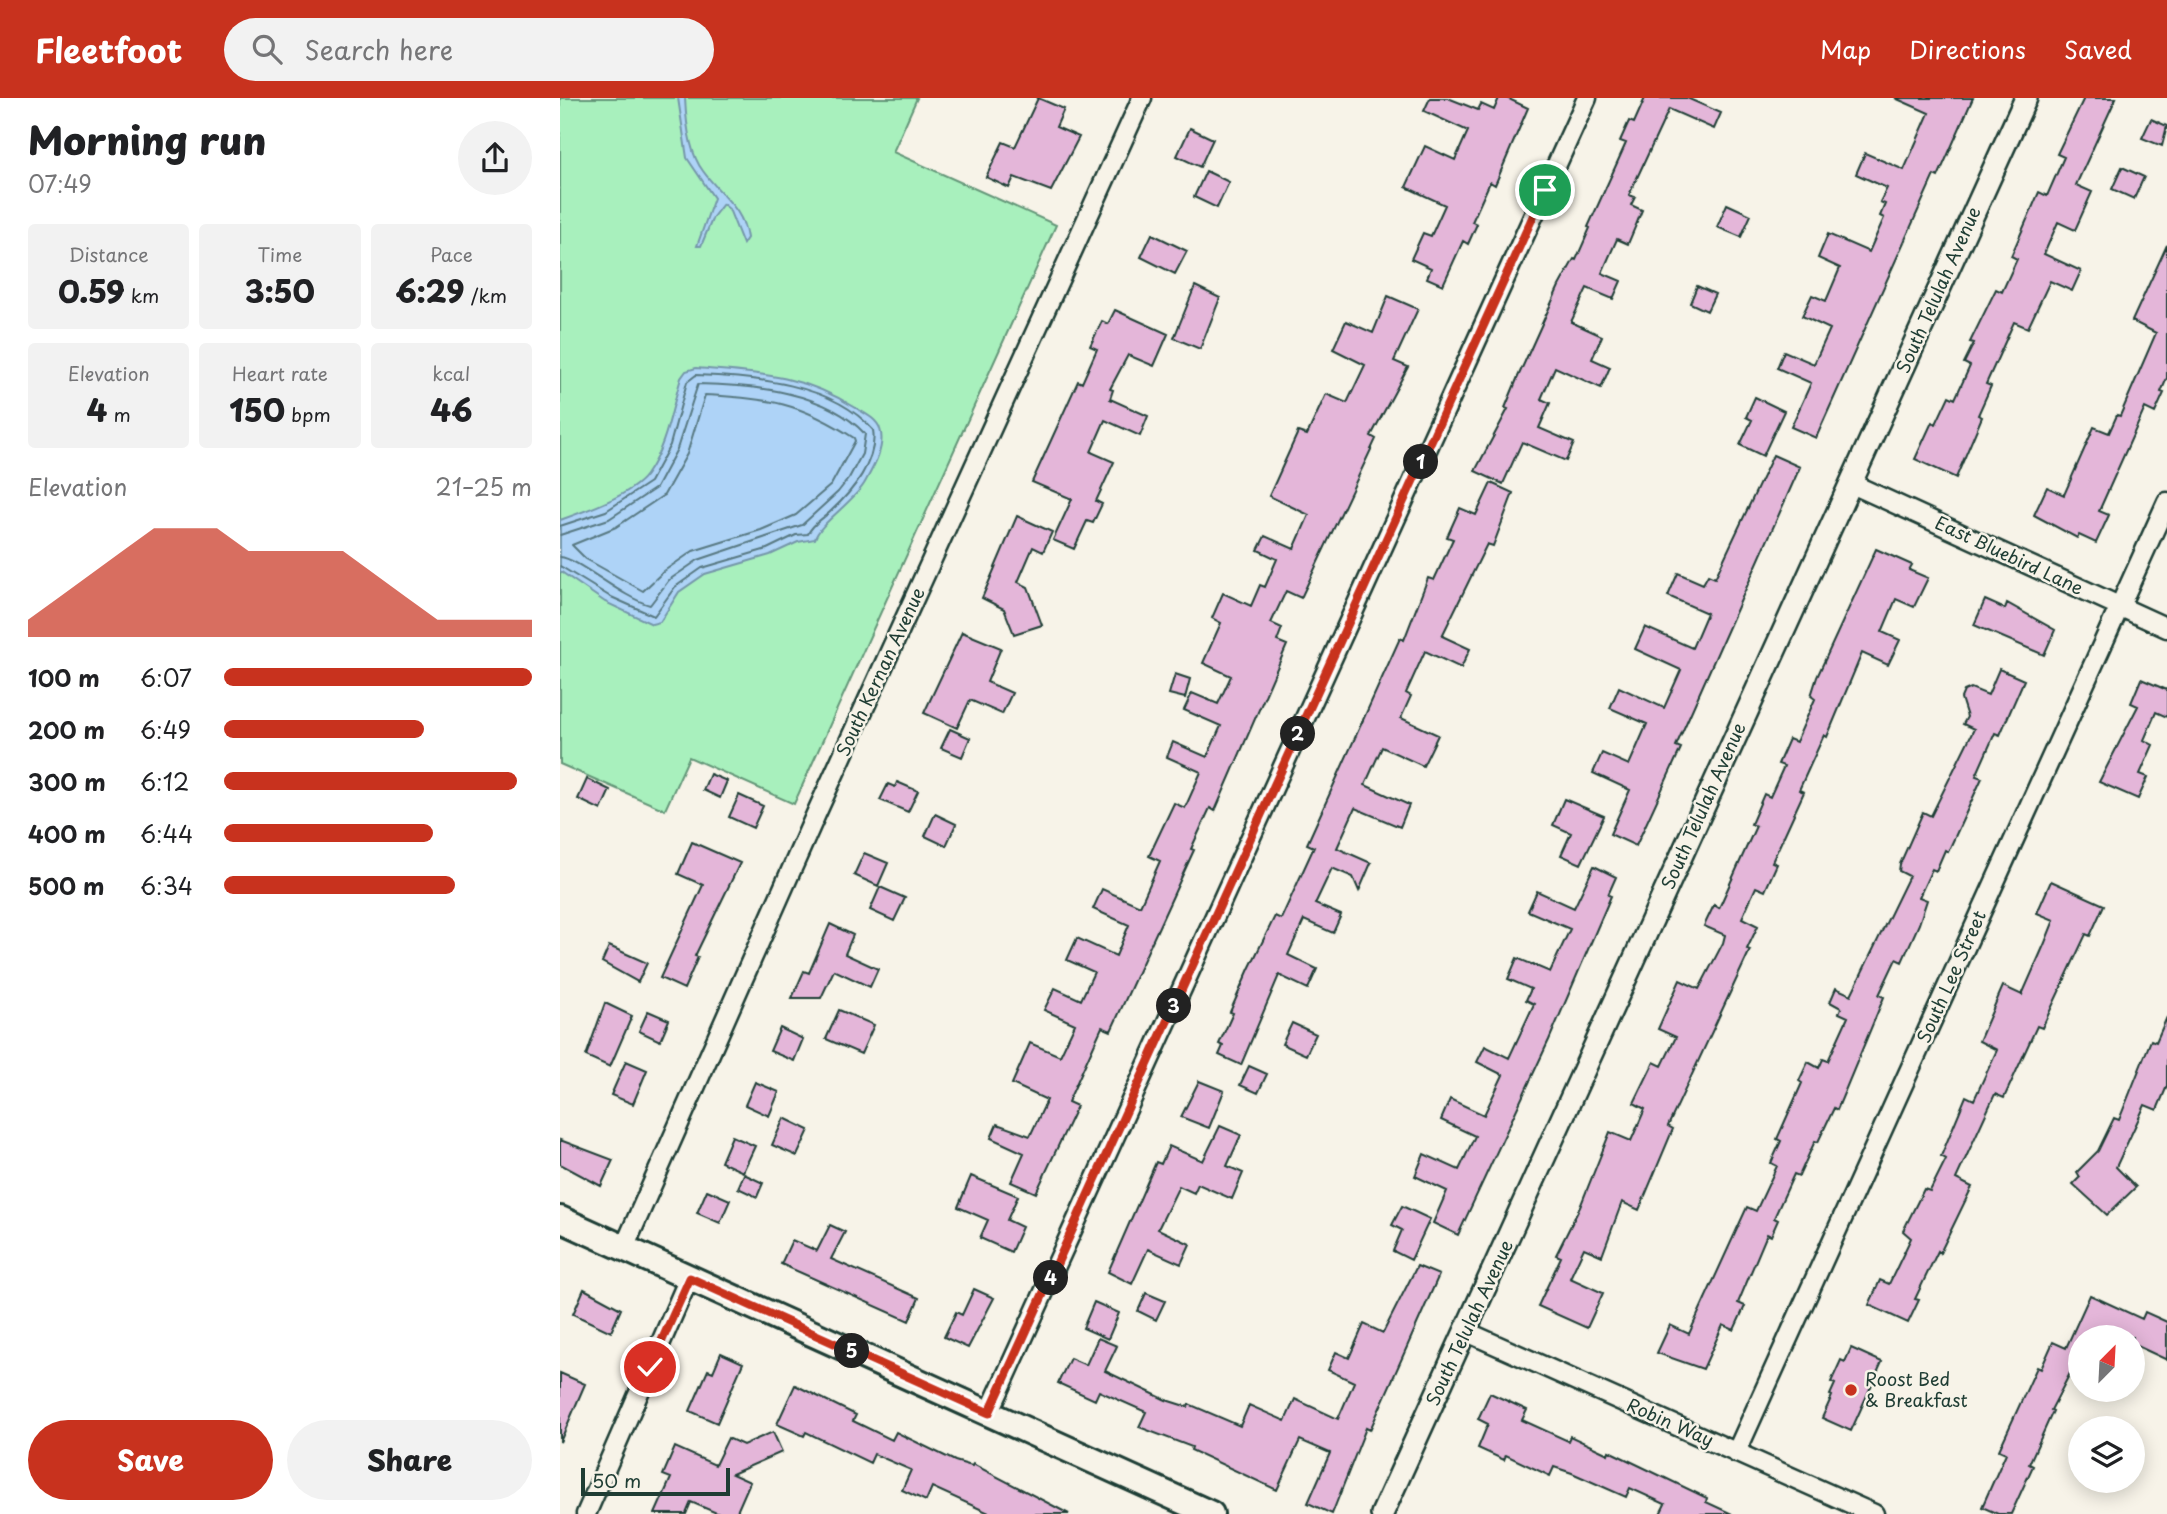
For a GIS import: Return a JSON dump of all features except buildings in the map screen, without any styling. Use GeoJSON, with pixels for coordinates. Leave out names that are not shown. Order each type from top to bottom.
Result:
{"type":"FeatureCollection","features":[{"type":"Feature","properties":{"kind":"main road"},"geometry":{"type":"LineString","coordinates":[[560,1219],[1211,1514]]}},
{"type":"Feature","properties":{"kind":"street","name":"South Kernan Avenue"},"geometry":{"type":"LineString","coordinates":[[624,1248],[816,814],[1142,98]]}},
{"type":"Feature","properties":{"kind":"street"},"geometry":{"type":"LineString","coordinates":[[989,1413],[1587,98]]}},
{"type":"Feature","properties":{"kind":"street","name":"South Telulah Avenue"},"geometry":{"type":"LineString","coordinates":[[1382,1514],[2026,98]]}},
{"type":"Feature","properties":{"kind":"street","name":"East Bluebird Lane"},"geometry":{"type":"LineString","coordinates":[[1852,484],[2167,628]]}},
{"type":"Feature","properties":{"kind":"street","name":"South Lee Street"},"geometry":{"type":"LineString","coordinates":[[1736,1453],[2167,502]]}},
{"type":"Feature","properties":{"kind":"street"},"geometry":{"type":"LineString","coordinates":[[586,1514],[690,1278]]}},
{"type":"Feature","properties":{"kind":"street","name":"Robin Way"},"geometry":{"type":"LineString","coordinates":[[1467,1332],[1874,1514]]}},
{"type":"Feature","properties":{"kind":"green space"},"geometry":{"type":"Polygon","coordinates":[[[560,98],[917,98],[893,152],[1056,225],[794,804],[689,757],[665,810],[560,764],[560,98]]]}},
{"type":"Feature","properties":{"kind":"water"},"geometry":{"type":"Polygon","coordinates":[[[678,98],[685,98],[689,136],[698,164],[741,218],[747,238],[743,244],[729,209],[723,204],[713,217],[701,246],[697,246],[714,198],[687,158],[678,98]]]}},
{"type":"Feature","properties":{"kind":"water"},"geometry":{"type":"Polygon","coordinates":[[[696,368],[779,377],[817,388],[873,419],[880,429],[881,443],[878,457],[864,484],[815,539],[798,542],[770,555],[705,574],[679,592],[660,622],[652,624],[605,602],[560,571],[560,520],[619,496],[646,475],[663,441],[681,378],[686,371],[696,368]]]}},
{"type":"Feature","properties":{"kind":"place","name":"Roost Bed & Breakfast"},"geometry":{"type":"Point","coordinates":[1851,1390]}},
{"type":"Feature","properties":{"kind":"route"},"geometry":{"type":"LineString","coordinates":[[650,1367],[690,1278],[989,1413],[1545,190]]}}]}
